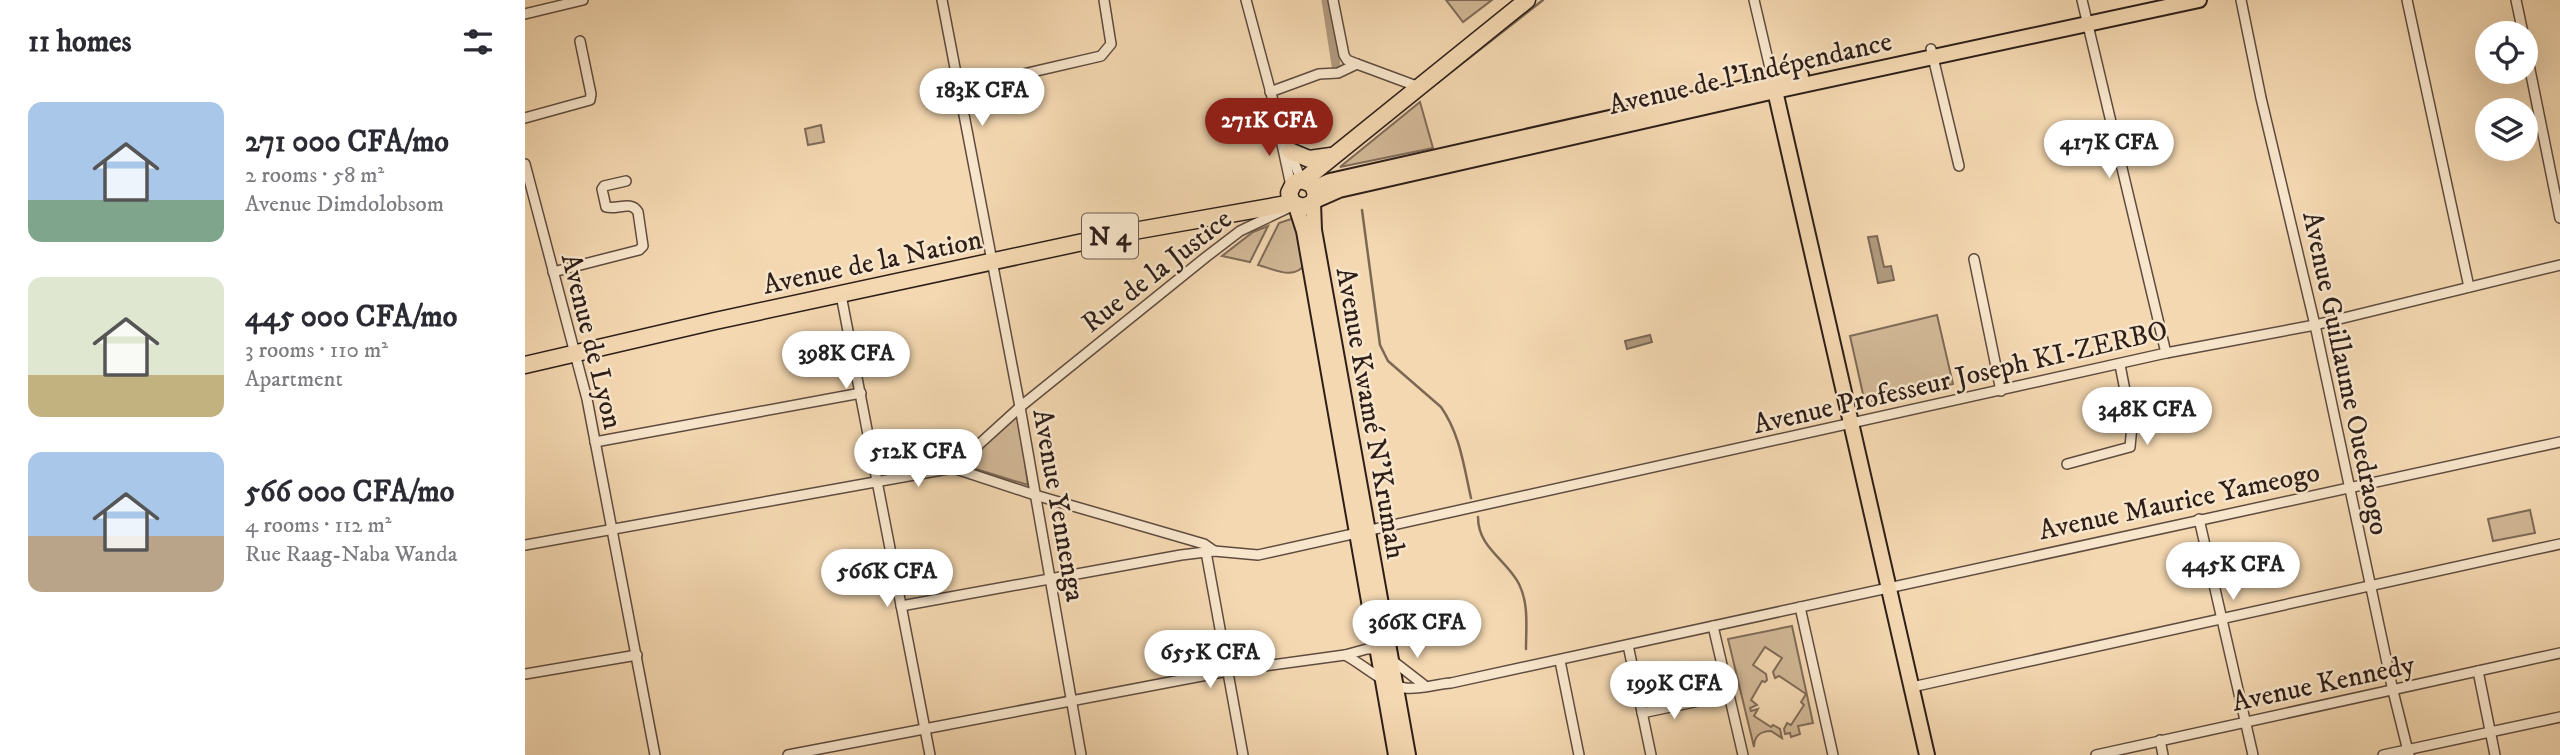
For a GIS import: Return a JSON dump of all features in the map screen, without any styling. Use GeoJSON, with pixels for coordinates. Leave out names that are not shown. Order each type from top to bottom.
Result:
{"type":"FeatureCollection","features":[{"type":"Feature","properties":{"kind":"highway"},"geometry":{"type":"LineString","coordinates":[[1302,194],[1338,153],[1527,0]]}},
{"type":"Feature","properties":{"kind":"highway"},"geometry":{"type":"LineString","coordinates":[[1290,151],[1309,159],[1338,153]]}},
{"type":"Feature","properties":{"kind":"highway","name":"Avenue de la Nation"},"geometry":{"type":"LineString","coordinates":[[525,365],[1133,231],[1230,216],[1302,194]]}},
{"type":"Feature","properties":{"kind":"main road","name":"Avenue de l'Indépendance"},"geometry":{"type":"LineString","coordinates":[[1302,194],[1339,190],[1550,135],[2162,2],[2199,0]]}},
{"type":"Feature","properties":{"kind":"main road"},"geometry":{"type":"LineString","coordinates":[[1774,86],[1927,755]]}},
{"type":"Feature","properties":{"kind":"main road","name":"Avenue Kwamé N'Krumah"},"geometry":{"type":"LineString","coordinates":[[1302,194],[1304,231],[1408,755]]}},
{"type":"Feature","properties":{"kind":"main road","name":"Avenue Kwamé N'Krumah"},"geometry":{"type":"LineString","coordinates":[[1363,533],[1381,677],[1396,755]]}},
{"type":"Feature","properties":{"kind":"street"},"geometry":{"type":"LineString","coordinates":[[525,14],[583,0]]}},
{"type":"Feature","properties":{"kind":"street","name":"Avenue Yennenga"},"geometry":{"type":"LineString","coordinates":[[942,0],[1020,407],[1081,755]]}},
{"type":"Feature","properties":{"kind":"street"},"geometry":{"type":"LineString","coordinates":[[959,89],[1101,55],[1111,44],[1104,0]]}},
{"type":"Feature","properties":{"kind":"street"},"geometry":{"type":"LineString","coordinates":[[1246,0],[1279,123],[1302,194]]}},
{"type":"Feature","properties":{"kind":"street"},"geometry":{"type":"LineString","coordinates":[[1333,0],[1347,60],[1419,87]]}},
{"type":"Feature","properties":{"kind":"street"},"geometry":{"type":"LineString","coordinates":[[1755,0],[1774,86]]}},
{"type":"Feature","properties":{"kind":"street"},"geometry":{"type":"LineString","coordinates":[[2081,0],[2166,353]]}},
{"type":"Feature","properties":{"kind":"street","name":"Avenue Guillaume Ouedraogo"},"geometry":{"type":"LineString","coordinates":[[2241,0],[2261,98],[2315,325],[2393,691],[2409,752]]}},
{"type":"Feature","properties":{"kind":"street"},"geometry":{"type":"LineString","coordinates":[[2407,0],[2469,287]]}},
{"type":"Feature","properties":{"kind":"street"},"geometry":{"type":"LineString","coordinates":[[2516,0],[2520,21]]}},
{"type":"Feature","properties":{"kind":"street"},"geometry":{"type":"LineString","coordinates":[[525,118],[590,100],[580,41]]}},
{"type":"Feature","properties":{"kind":"street"},"geometry":{"type":"LineString","coordinates":[[1932,52],[1959,166]]}},
{"type":"Feature","properties":{"kind":"street"},"geometry":{"type":"LineString","coordinates":[[1271,92],[1319,74],[1338,73],[1357,64]]}},
{"type":"Feature","properties":{"kind":"street"},"geometry":{"type":"LineString","coordinates":[[2533,84],[2560,218]]}},
{"type":"Feature","properties":{"kind":"street"},"geometry":{"type":"LineString","coordinates":[[1279,123],[1282,151],[1302,194]]}},
{"type":"Feature","properties":{"kind":"street","name":"Avenue de Lyon"},"geometry":{"type":"LineString","coordinates":[[525,164],[576,354],[655,755]]}},
{"type":"Feature","properties":{"kind":"street"},"geometry":{"type":"LineString","coordinates":[[554,271],[639,250],[643,246],[635,207],[606,206],[602,189],[604,186],[626,181]]}},
{"type":"Feature","properties":{"kind":"street","name":"Rue de la Justice"},"geometry":{"type":"LineString","coordinates":[[953,468],[1020,407],[1240,231],[1302,194]]}},
{"type":"Feature","properties":{"kind":"street"},"geometry":{"type":"LineString","coordinates":[[1974,259],[2001,391]]}},
{"type":"Feature","properties":{"kind":"street","name":"Avenue Professeur Joseph KI-ZERBO"},"geometry":{"type":"LineString","coordinates":[[1210,551],[1258,555],[1363,533],[2166,353],[2315,325],[2560,265]]}},
{"type":"Feature","properties":{"kind":"street"},"geometry":{"type":"LineString","coordinates":[[841,295],[930,755]]}},
{"type":"Feature","properties":{"kind":"street"},"geometry":{"type":"LineString","coordinates":[[2067,464],[2130,447],[2132,426],[2120,365]]}},
{"type":"Feature","properties":{"kind":"street"},"geometry":{"type":"LineString","coordinates":[[595,442],[861,393]]}},
{"type":"Feature","properties":{"kind":"street","name":"Avenue Maurice Yameogo"},"geometry":{"type":"LineString","coordinates":[[1396,686],[1415,688],[1451,683],[1560,661],[2560,442]]}},
{"type":"Feature","properties":{"kind":"street"},"geometry":{"type":"LineString","coordinates":[[525,545],[953,468],[1204,544],[1210,551],[1243,755]]}},
{"type":"Feature","properties":{"kind":"street"},"geometry":{"type":"LineString","coordinates":[[2199,519],[2253,755]]}},
{"type":"Feature","properties":{"kind":"street"},"geometry":{"type":"LineString","coordinates":[[1912,687],[2560,544]]}},
{"type":"Feature","properties":{"kind":"street"},"geometry":{"type":"LineString","coordinates":[[901,606],[1210,551]]}},
{"type":"Feature","properties":{"kind":"street"},"geometry":{"type":"LineString","coordinates":[[1800,607],[1833,755]]}},
{"type":"Feature","properties":{"kind":"street"},"geometry":{"type":"LineString","coordinates":[[1713,626],[1743,755]]}},
{"type":"Feature","properties":{"kind":"street"},"geometry":{"type":"LineString","coordinates":[[1628,645],[1651,755]]}},
{"type":"Feature","properties":{"kind":"street"},"geometry":{"type":"LineString","coordinates":[[788,755],[1228,671],[1345,655],[1359,650],[1377,649],[1424,685]]}},
{"type":"Feature","properties":{"kind":"street","name":"Avenue Kennedy"},"geometry":{"type":"LineString","coordinates":[[2095,755],[2560,653]]}},
{"type":"Feature","properties":{"kind":"street"},"geometry":{"type":"LineString","coordinates":[[525,674],[636,655]]}},
{"type":"Feature","properties":{"kind":"street"},"geometry":{"type":"LineString","coordinates":[[1345,655],[1396,686]]}},
{"type":"Feature","properties":{"kind":"street"},"geometry":{"type":"LineString","coordinates":[[1560,661],[1579,755]]}},
{"type":"Feature","properties":{"kind":"street"},"geometry":{"type":"LineString","coordinates":[[2477,671],[2495,755]]}},
{"type":"Feature","properties":{"kind":"street"},"geometry":{"type":"LineString","coordinates":[[1642,713],[1699,701]]}},
{"type":"Feature","properties":{"kind":"street"},"geometry":{"type":"LineString","coordinates":[[2383,755],[2409,752],[2560,717]]}},
{"type":"Feature","properties":{"kind":"street"},"geometry":{"type":"LineString","coordinates":[[2159,740],[2163,755]]}},
{"type":"Feature","properties":{"kind":"shaded area"},"geometry":{"type":"Polygon","coordinates":[[[1446,0],[1492,0],[1463,22],[1446,0]]]}},
{"type":"Feature","properties":{"kind":"shaded area"},"geometry":{"type":"Polygon","coordinates":[[[1420,102],[1433,148],[1340,167],[1420,102]]]}},
{"type":"Feature","properties":{"kind":"shaded area"},"geometry":{"type":"Polygon","coordinates":[[[821,125],[824,142],[808,145],[805,129],[821,125]]]}},
{"type":"Feature","properties":{"kind":"shaded area"},"geometry":{"type":"Polygon","coordinates":[[[1294,218],[1305,264],[1290,273],[1258,265],[1279,223],[1294,218]]]}},
{"type":"Feature","properties":{"kind":"shaded area"},"geometry":{"type":"Polygon","coordinates":[[[1268,226],[1250,262],[1222,256],[1253,232],[1268,226]]]}},
{"type":"Feature","properties":{"kind":"shaded area"},"geometry":{"type":"Polygon","coordinates":[[[1877,236],[1884,267],[1891,266],[1894,280],[1878,283],[1868,237],[1877,236]]]}},
{"type":"Feature","properties":{"kind":"shaded area"},"geometry":{"type":"Polygon","coordinates":[[[1937,315],[1953,384],[1865,403],[1850,336],[1937,315]]]}},
{"type":"Feature","properties":{"kind":"shaded area"},"geometry":{"type":"Polygon","coordinates":[[[1650,335],[1652,342],[1627,349],[1625,341],[1650,335]]]}},
{"type":"Feature","properties":{"kind":"shaded area"},"geometry":{"type":"Polygon","coordinates":[[[1019,415],[1028,485],[963,465],[1019,415]]]}},
{"type":"Feature","properties":{"kind":"shaded area"},"geometry":{"type":"Polygon","coordinates":[[[2530,510],[2535,533],[2493,541],[2488,519],[2530,510]]]}},
{"type":"Feature","properties":{"kind":"shaded area"},"geometry":{"type":"Polygon","coordinates":[[[1792,626],[1813,723],[1798,726],[1800,734],[1791,737],[1790,733],[1785,734],[1787,723],[1791,725],[1804,705],[1801,702],[1806,694],[1779,676],[1775,678],[1773,672],[1782,658],[1765,647],[1753,665],[1766,674],[1767,680],[1762,681],[1751,700],[1757,705],[1750,708],[1751,711],[1758,709],[1754,716],[1771,727],[1773,725],[1780,729],[1782,738],[1771,731],[1764,732],[1756,738],[1754,747],[1728,639],[1792,626]]]}},
{"type":"Feature","properties":{"kind":"waterway"},"geometry":{"type":"LineString","coordinates":[[1326,0],[1336,65]]}},
{"type":"Feature","properties":{"kind":"waterway"},"geometry":{"type":"LineString","coordinates":[[1437,83],[1543,0]]}},
{"type":"Feature","properties":{"kind":"waterway"},"geometry":{"type":"LineString","coordinates":[[1362,210],[1380,345],[1388,361],[1441,407],[1447,417],[1461,451],[1471,498]]}},
{"type":"Feature","properties":{"kind":"waterway"},"geometry":{"type":"LineString","coordinates":[[1478,517],[1483,537],[1514,575],[1522,592],[1526,616],[1526,649]]}}]}
